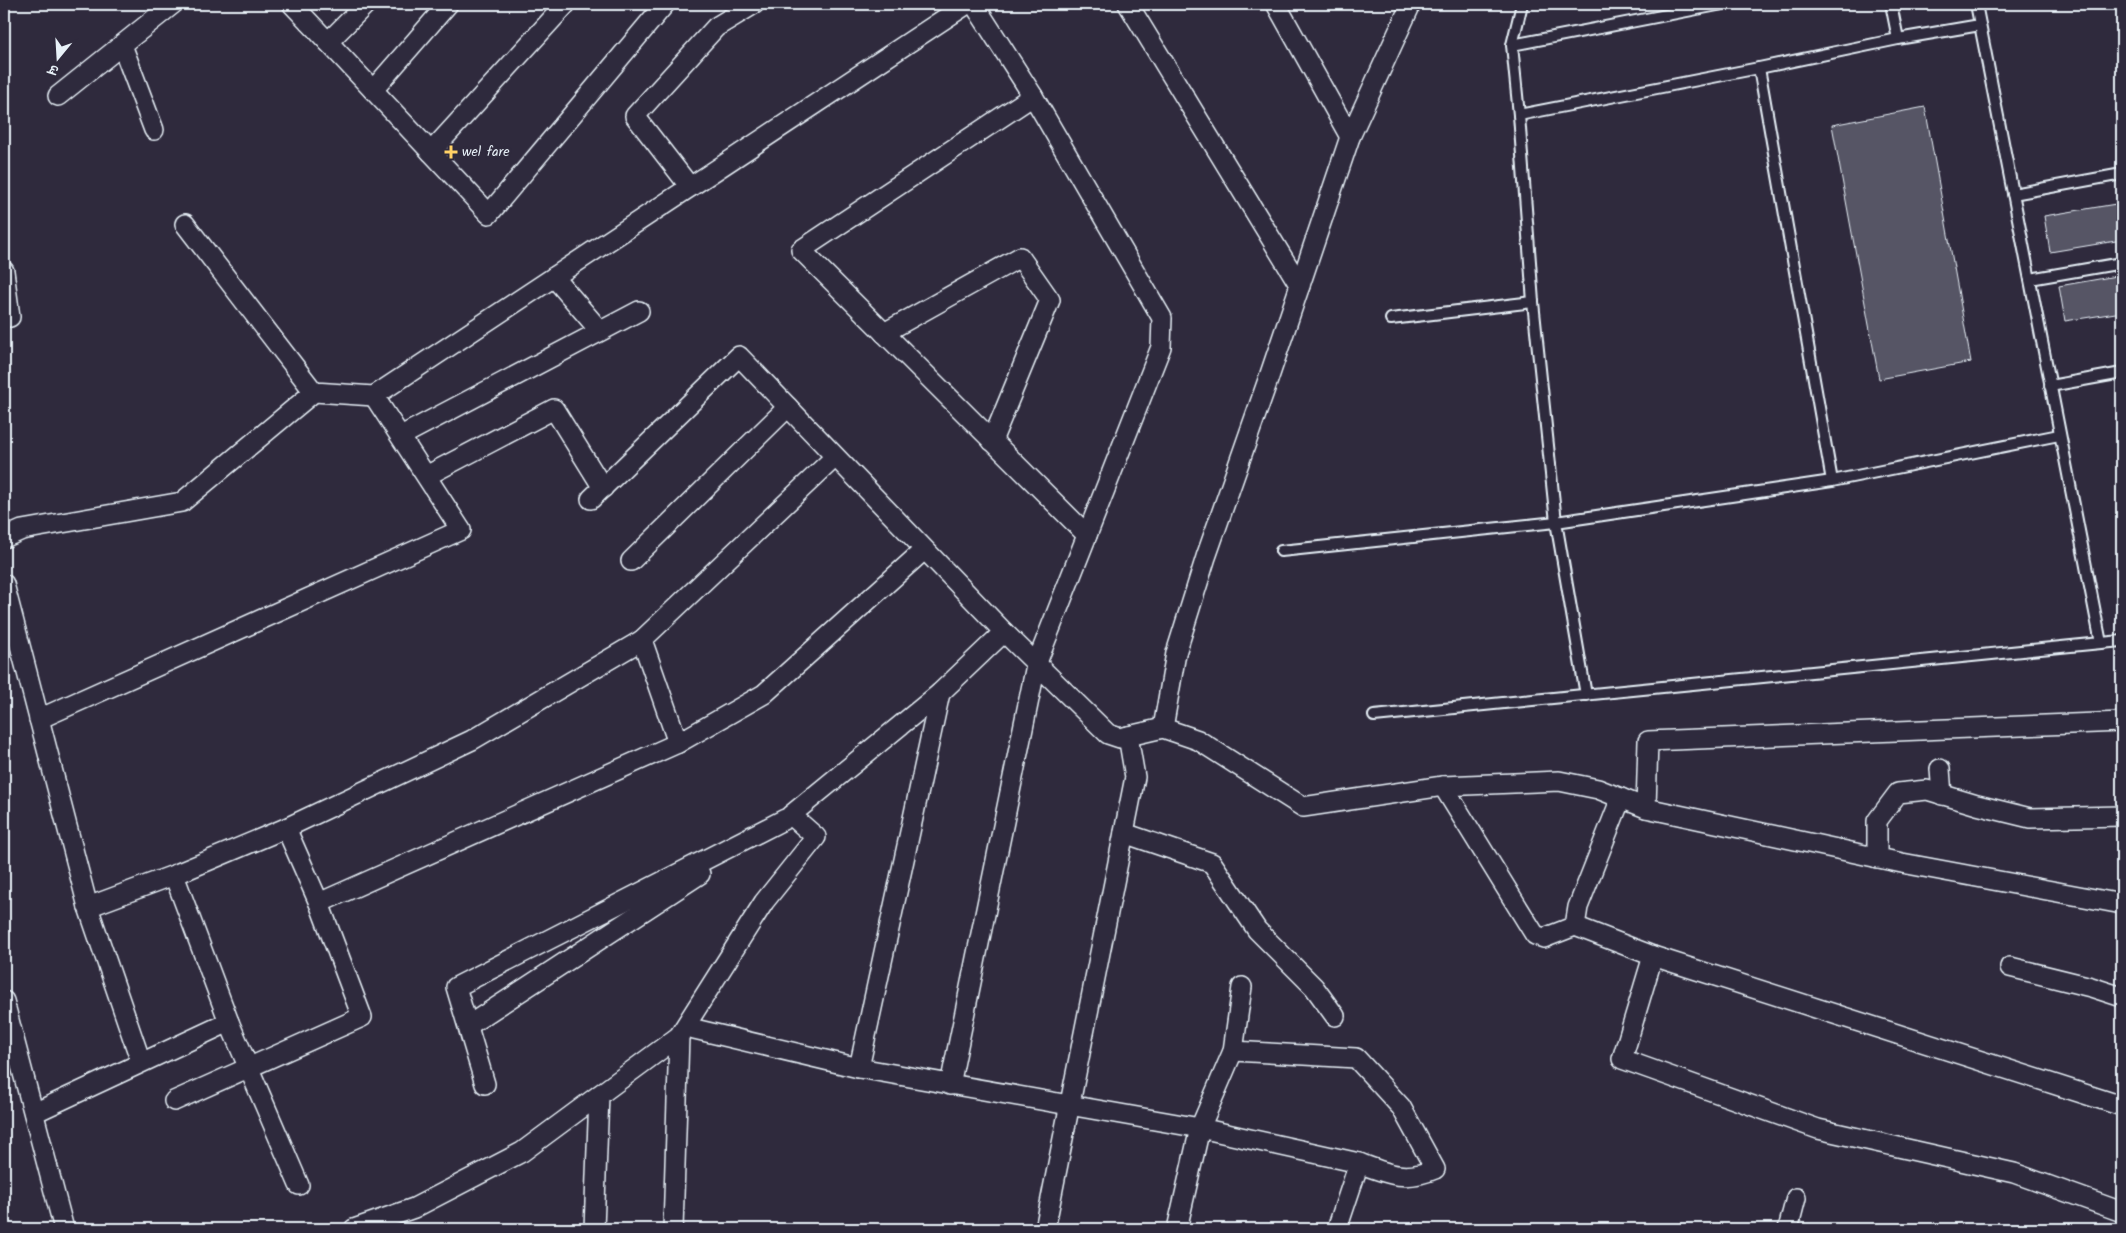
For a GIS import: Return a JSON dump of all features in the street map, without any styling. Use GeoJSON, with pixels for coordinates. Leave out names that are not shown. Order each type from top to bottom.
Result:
{"type":"FeatureCollection","features":[{"type":"Feature","properties":{"kind":"street"},"geometry":{"type":"LineString","coordinates":[[58,96],[173,4]]}},
{"type":"Feature","properties":{"kind":"street"},"geometry":{"type":"LineString","coordinates":[[292,4],[489,214],[665,4]]}},
{"type":"Feature","properties":{"kind":"street"},"geometry":{"type":"LineString","coordinates":[[328,42],[366,4]]}},
{"type":"Feature","properties":{"kind":"street"},"geometry":{"type":"LineString","coordinates":[[373,90],[448,4]]}},
{"type":"Feature","properties":{"kind":"street"},"geometry":{"type":"LineString","coordinates":[[431,152],[566,4]]}},
{"type":"Feature","properties":{"kind":"street"},"geometry":{"type":"LineString","coordinates":[[690,187],[636,116],[716,27],[754,4]]}},
{"type":"Feature","properties":{"kind":"street"},"geometry":{"type":"LineString","coordinates":[[4,538],[22,530],[182,502],[314,392],[374,396],[967,4]]}},
{"type":"Feature","properties":{"kind":"street"},"geometry":{"type":"LineString","coordinates":[[950,1085],[1036,664],[1161,347],[1162,318],[1033,96],[974,4]]}},
{"type":"Feature","properties":{"kind":"street"},"geometry":{"type":"LineString","coordinates":[[1128,4],[1300,286]]}},
{"type":"Feature","properties":{"kind":"street"},"geometry":{"type":"LineString","coordinates":[[1276,4],[1350,136]]}},
{"type":"Feature","properties":{"kind":"street"},"geometry":{"type":"LineString","coordinates":[[1163,728],[1178,644],[1350,136],[1411,4]]}},
{"type":"Feature","properties":{"kind":"street"},"geometry":{"type":"LineString","coordinates":[[122,45],[154,130]]}},
{"type":"Feature","properties":{"kind":"street"},"geometry":{"type":"LineString","coordinates":[[1033,96],[801,250],[1087,535]]}},
{"type":"Feature","properties":{"kind":"street"},"geometry":{"type":"LineString","coordinates":[[185,224],[314,392]]}},
{"type":"Feature","properties":{"kind":"street"},"geometry":{"type":"LineString","coordinates":[[884,333],[1020,257],[1050,300],[992,441]]}},
{"type":"Feature","properties":{"kind":"street"},"geometry":{"type":"LineString","coordinates":[[4,271],[10,317]]}},
{"type":"Feature","properties":{"kind":"street"},"geometry":{"type":"LineString","coordinates":[[554,277],[600,331]]}},
{"type":"Feature","properties":{"kind":"street"},"geometry":{"type":"LineString","coordinates":[[402,436],[639,311]]}},
{"type":"Feature","properties":{"kind":"street"},"geometry":{"type":"LineString","coordinates":[[428,475],[554,409],[597,493],[739,356],[1004,632],[1108,734],[1120,738],[1163,728],[1198,740],[1303,807],[1442,786],[1559,781],[1598,789],[1646,808],[1877,858],[2122,904]]}},
{"type":"Feature","properties":{"kind":"street"},"geometry":{"type":"LineString","coordinates":[[39,719],[461,530],[428,475],[374,396]]}},
{"type":"Feature","properties":{"kind":"street"},"geometry":{"type":"LineString","coordinates":[[631,561],[788,407]]}},
{"type":"Feature","properties":{"kind":"street"},"geometry":{"type":"LineString","coordinates":[[88,907],[174,875],[286,828],[472,740],[642,640],[835,457]]}},
{"type":"Feature","properties":{"kind":"street"},"geometry":{"type":"LineString","coordinates":[[319,903],[678,743],[764,694],[924,550]]}},
{"type":"Feature","properties":{"kind":"street"},"geometry":{"type":"LineString","coordinates":[[4,584],[88,907],[141,1062]]}},
{"type":"Feature","properties":{"kind":"street"},"geometry":{"type":"LineString","coordinates":[[469,1025],[788,817],[940,693],[1004,632]]}},
{"type":"Feature","properties":{"kind":"street"},"geometry":{"type":"LineString","coordinates":[[642,640],[678,743]]}},
{"type":"Feature","properties":{"kind":"street"},"geometry":{"type":"LineString","coordinates":[[859,1068],[940,693]]}},
{"type":"Feature","properties":{"kind":"street"},"geometry":{"type":"LineString","coordinates":[[1646,808],[1648,741],[2122,722]]}},
{"type":"Feature","properties":{"kind":"street"},"geometry":{"type":"LineString","coordinates":[[1045,1229],[1135,776],[1128,736]]}},
{"type":"Feature","properties":{"kind":"street"},"geometry":{"type":"LineString","coordinates":[[1940,769],[1942,795]]}},
{"type":"Feature","properties":{"kind":"street"},"geometry":{"type":"LineString","coordinates":[[1442,786],[1535,935],[1544,938],[1575,926],[1653,956],[2122,1106]]}},
{"type":"Feature","properties":{"kind":"street"},"geometry":{"type":"LineString","coordinates":[[1877,858],[1877,821],[1898,793],[1926,790],[2030,818],[2122,816]]}},
{"type":"Feature","properties":{"kind":"street"},"geometry":{"type":"LineString","coordinates":[[1575,926],[1578,907],[1621,798]]}},
{"type":"Feature","properties":{"kind":"street"},"geometry":{"type":"LineString","coordinates":[[485,1084],[469,1025],[456,987],[788,817]]}},
{"type":"Feature","properties":{"kind":"street"},"geometry":{"type":"LineString","coordinates":[[354,1229],[414,1208],[522,1152],[683,1031],[764,902],[816,837],[788,817]]}},
{"type":"Feature","properties":{"kind":"street"},"geometry":{"type":"LineString","coordinates":[[174,1101],[362,1017],[319,903],[286,828]]}},
{"type":"Feature","properties":{"kind":"street"},"geometry":{"type":"LineString","coordinates":[[1124,833],[1212,864],[1257,930],[1314,987],[1335,1016]]}},
{"type":"Feature","properties":{"kind":"street"},"geometry":{"type":"LineString","coordinates":[[174,875],[229,1022],[299,1185]]}},
{"type":"Feature","properties":{"kind":"street"},"geometry":{"type":"LineString","coordinates":[[1653,956],[1622,1059],[1818,1129],[2014,1173],[2122,1212]]}},
{"type":"Feature","properties":{"kind":"street"},"geometry":{"type":"LineString","coordinates":[[2010,967],[2091,987],[2122,997]]}},
{"type":"Feature","properties":{"kind":"street"},"geometry":{"type":"LineString","coordinates":[[1177,1229],[1200,1128],[1232,1051],[1242,987]]}},
{"type":"Feature","properties":{"kind":"street"},"geometry":{"type":"LineString","coordinates":[[4,1001],[64,1229]]}},
{"type":"Feature","properties":{"kind":"street"},"geometry":{"type":"LineString","coordinates":[[34,1113],[229,1022]]}},
{"type":"Feature","properties":{"kind":"street"},"geometry":{"type":"LineString","coordinates":[[683,1031],[859,1068],[1200,1128],[1359,1163],[1388,1175],[1418,1176],[1435,1169],[1401,1107],[1356,1058],[1232,1051]]}},
{"type":"Feature","properties":{"kind":"street"},"geometry":{"type":"LineString","coordinates":[[673,1229],[683,1031]]}},
{"type":"Feature","properties":{"kind":"street"},"geometry":{"type":"LineString","coordinates":[[594,1229],[599,1095]]}},
{"type":"Feature","properties":{"kind":"street"},"geometry":{"type":"LineString","coordinates":[[1337,1229],[1359,1163]]}},
{"type":"Feature","properties":{"kind":"street"},"geometry":{"type":"LineString","coordinates":[[1788,1229],[1796,1198]]}},
{"type":"Feature","properties":{"kind":"lane"},"geometry":{"type":"LineString","coordinates":[[1522,4],[1512,45],[1520,114],[1533,302],[1556,522],[1586,695]]}},
{"type":"Feature","properties":{"kind":"lane"},"geometry":{"type":"LineString","coordinates":[[1512,45],[1723,4]]}},
{"type":"Feature","properties":{"kind":"lane"},"geometry":{"type":"LineString","coordinates":[[1891,4],[1898,39]]}},
{"type":"Feature","properties":{"kind":"lane"},"geometry":{"type":"LineString","coordinates":[[1976,4],[2101,643]]}},
{"type":"Feature","properties":{"kind":"lane"},"geometry":{"type":"LineString","coordinates":[[1520,114],[1898,39],[1980,25]]}},
{"type":"Feature","properties":{"kind":"lane"},"geometry":{"type":"LineString","coordinates":[[1759,68],[1832,482]]}},
{"type":"Feature","properties":{"kind":"lane"},"geometry":{"type":"LineString","coordinates":[[2013,194],[2122,174]]}},
{"type":"Feature","properties":{"kind":"lane"},"geometry":{"type":"LineString","coordinates":[[2030,279],[2122,263]]}},
{"type":"Feature","properties":{"kind":"lane"},"geometry":{"type":"LineString","coordinates":[[1390,319],[1533,302]]}},
{"type":"Feature","properties":{"kind":"lane"},"geometry":{"type":"LineString","coordinates":[[2050,386],[2122,373]]}},
{"type":"Feature","properties":{"kind":"lane"},"geometry":{"type":"LineString","coordinates":[[1281,551],[1556,522],[1832,482],[2059,435]]}},
{"type":"Feature","properties":{"kind":"lane"},"geometry":{"type":"LineString","coordinates":[[1374,716],[2122,641]]}},
{"type":"Feature","properties":{"kind":"building"},"geometry":{"type":"Polygon","coordinates":[[[1925,107],[1971,362],[1879,379],[1832,125],[1925,107]]]}},
{"type":"Feature","properties":{"kind":"building"},"geometry":{"type":"Polygon","coordinates":[[[2122,203],[2122,240],[2050,252],[2044,216],[2122,203]]]}},
{"type":"Feature","properties":{"kind":"building"},"geometry":{"type":"Polygon","coordinates":[[[2122,275],[2122,312],[2065,321],[2059,286],[2122,275]]]}},
{"type":"Feature","properties":{"kind":"place","name":"wel fare"},"geometry":{"type":"Point","coordinates":[451,152]}}]}
